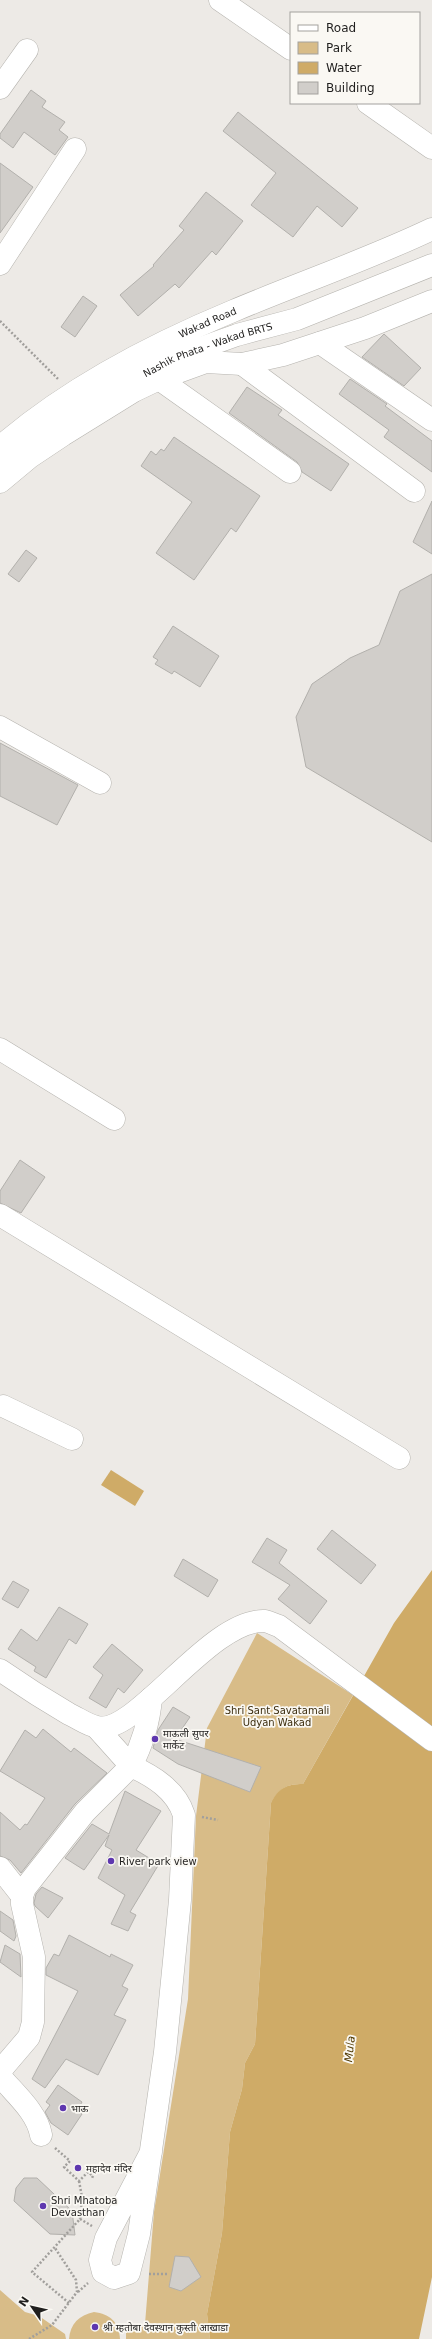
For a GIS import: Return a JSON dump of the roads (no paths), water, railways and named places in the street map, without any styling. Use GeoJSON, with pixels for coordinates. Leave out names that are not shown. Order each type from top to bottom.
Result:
{"type":"FeatureCollection","features":[{"type":"Feature","properties":{"kind":"street"},"geometry":{"type":"LineString","coordinates":[[220,0],[290,48]]}},
{"type":"Feature","properties":{"kind":"street"},"geometry":{"type":"LineString","coordinates":[[0,88],[27,50]]}},
{"type":"Feature","properties":{"kind":"street"},"geometry":{"type":"LineString","coordinates":[[369,104],[432,148]]}},
{"type":"Feature","properties":{"kind":"street"},"geometry":{"type":"LineString","coordinates":[[0,264],[75,149]]}},
{"type":"Feature","properties":{"kind":"street","name":"Wakad Road"},"geometry":{"type":"LineString","coordinates":[[0,446],[74,394],[132,358],[226,314],[432,229]]}},
{"type":"Feature","properties":{"kind":"street","name":"Nashik Phata - Wakad BRTS"},"geometry":{"type":"LineString","coordinates":[[0,467],[46,427],[173,358],[237,334],[297,319],[432,265]]}},
{"type":"Feature","properties":{"kind":"street"},"geometry":{"type":"LineString","coordinates":[[0,482],[30,457],[63,435],[134,391],[159,379],[206,362],[242,364],[283,355],[365,328],[430,304]]}},
{"type":"Feature","properties":{"kind":"street"},"geometry":{"type":"LineString","coordinates":[[320,343],[432,420]]}},
{"type":"Feature","properties":{"kind":"street"},"geometry":{"type":"LineString","coordinates":[[242,364],[414,491]]}},
{"type":"Feature","properties":{"kind":"street"},"geometry":{"type":"LineString","coordinates":[[159,379],[290,472]]}},
{"type":"Feature","properties":{"kind":"street"},"geometry":{"type":"LineString","coordinates":[[0,727],[100,783]]}},
{"type":"Feature","properties":{"kind":"street"},"geometry":{"type":"LineString","coordinates":[[0,1049],[114,1119]]}},
{"type":"Feature","properties":{"kind":"street"},"geometry":{"type":"LineString","coordinates":[[0,1215],[399,1458]]}},
{"type":"Feature","properties":{"kind":"street"},"geometry":{"type":"LineString","coordinates":[[1,1401],[72,1439]]}},
{"type":"Feature","properties":{"kind":"street"},"geometry":{"type":"LineString","coordinates":[[97,1728],[110,1727],[132,1714],[216,1641],[252,1622],[266,1621],[279,1626],[432,1740]]}},
{"type":"Feature","properties":{"kind":"street"},"geometry":{"type":"LineString","coordinates":[[0,1670],[33,1694],[97,1728],[130,1766],[154,1777],[176,1799],[184,1815],[180,1900],[165,2052],[151,2152],[138,2234],[129,2273],[114,2278],[103,2272],[100,2260],[106,2238],[151,2152]]}},
{"type":"Feature","properties":{"kind":"street"},"geometry":{"type":"LineString","coordinates":[[22,1896],[25,1888],[85,1812],[130,1766],[140,1749],[149,1722],[151,1698]]}},
{"type":"Feature","properties":{"kind":"street"},"geometry":{"type":"LineString","coordinates":[[0,1868],[22,1896],[34,1957],[33,2022],[30,2037],[0,2071]]}},
{"type":"Feature","properties":{"kind":"street"},"geometry":{"type":"LineString","coordinates":[[0,2076],[27,2106],[37,2123],[41,2135]]}},
{"type":"Feature","properties":{"kind":"water"},"geometry":{"type":"Polygon","coordinates":[[[111,1470],[144,1491],[135,1506],[101,1485],[111,1470]]]}},
{"type":"Feature","properties":{"kind":"water","name":"Mula"},"geometry":{"type":"Polygon","coordinates":[[[432,1570],[432,2277],[419,2339],[210,2339],[207,2314],[222,2233],[230,2132],[242,2089],[245,2063],[255,2044],[271,1803],[280,1790],[288,1786],[303,1784],[394,1623],[432,1570]]]}},
{"type":"Feature","properties":{"kind":"place","name":"माऊली सुपर मार्केट"},"geometry":{"type":"Point","coordinates":[155,1739]}},
{"type":"Feature","properties":{"kind":"place","name":"River park view"},"geometry":{"type":"Point","coordinates":[111,1861]}},
{"type":"Feature","properties":{"kind":"place","name":"भाऊ"},"geometry":{"type":"Point","coordinates":[63,2108]}},
{"type":"Feature","properties":{"kind":"place","name":"महादेव मंदिर"},"geometry":{"type":"Point","coordinates":[78,2168]}},
{"type":"Feature","properties":{"kind":"place","name":"Shri Mhatoba Devasthan"},"geometry":{"type":"Point","coordinates":[43,2206]}},
{"type":"Feature","properties":{"kind":"place","name":"श्री म्हतोबा देवस्थान कुस्ती आखाडा"},"geometry":{"type":"Point","coordinates":[95,2327]}},
{"type":"Feature","properties":{"kind":"park label","name":"Shri Sant Savatamali Udyan Wakad"},"geometry":{"type":"Point","coordinates":[277,1716]}}]}
